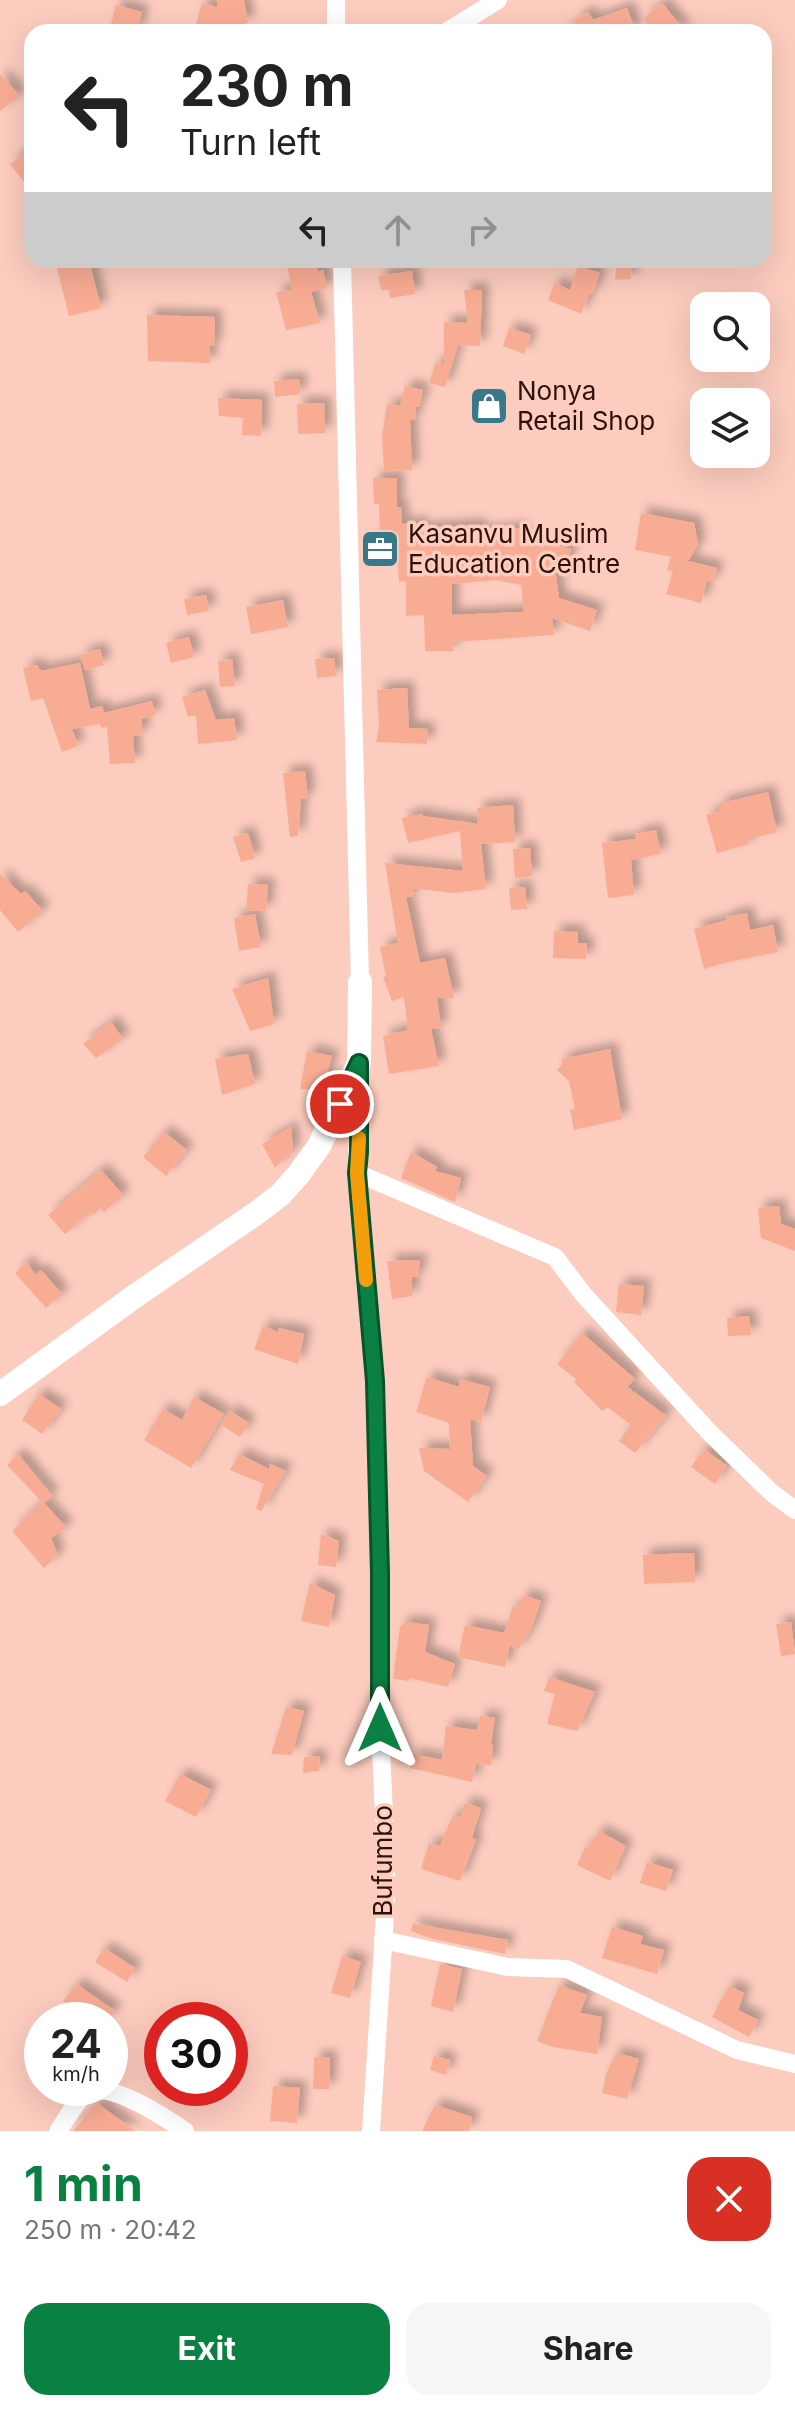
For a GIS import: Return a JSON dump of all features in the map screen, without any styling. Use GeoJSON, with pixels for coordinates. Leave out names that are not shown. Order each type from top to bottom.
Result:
{"type":"FeatureCollection","features":[{"type":"Feature","properties":{"kind":"street"},"geometry":{"type":"LineString","coordinates":[[336,0],[336,24]]}},
{"type":"Feature","properties":{"kind":"street"},"geometry":{"type":"LineString","coordinates":[[459,24],[498,0]]}},
{"type":"Feature","properties":{"kind":"street"},"geometry":{"type":"LineString","coordinates":[[0,1394],[280,1195],[319,1146],[359,1063],[360,982],[342,268]]}},
{"type":"Feature","properties":{"kind":"street","name":"Bufumbo"},"geometry":{"type":"LineString","coordinates":[[359,1063],[357,1173],[375,1395],[380,1728],[386,1857],[371,2131]]}},
{"type":"Feature","properties":{"kind":"street"},"geometry":{"type":"LineString","coordinates":[[357,1173],[555,1257],[593,1305],[710,1433],[772,1493],[795,1510]]}},
{"type":"Feature","properties":{"kind":"street"},"geometry":{"type":"LineString","coordinates":[[383,1940],[508,1967],[567,1969],[737,2050],[795,2064]]}},
{"type":"Feature","properties":{"kind":"street"},"geometry":{"type":"LineString","coordinates":[[58,2131],[83,2096],[105,2089],[161,2115],[185,2131]]}},
{"type":"Feature","properties":{"kind":"building"},"geometry":{"type":"Polygon","coordinates":[[[217,0],[244,0],[248,23],[196,24],[202,3],[218,7],[217,0]]]}},
{"type":"Feature","properties":{"kind":"building"},"geometry":{"type":"Polygon","coordinates":[[[662,3],[679,24],[647,24],[643,19],[662,3]]]}},
{"type":"Feature","properties":{"kind":"building"},"geometry":{"type":"Polygon","coordinates":[[[116,5],[142,12],[139,24],[111,24],[116,5]]]}},
{"type":"Feature","properties":{"kind":"building"},"geometry":{"type":"Polygon","coordinates":[[[627,8],[633,24],[576,24],[574,20],[588,12],[593,20],[627,8]]]}},
{"type":"Feature","properties":{"kind":"building"},"geometry":{"type":"Polygon","coordinates":[[[0,74],[20,96],[0,111],[0,74]]]}},
{"type":"Feature","properties":{"kind":"building"},"geometry":{"type":"Polygon","coordinates":[[[24,154],[24,182],[10,164],[24,154]]]}},
{"type":"Feature","properties":{"kind":"building"},"geometry":{"type":"Polygon","coordinates":[[[57,268],[91,268],[101,308],[69,316],[57,268]]]}},
{"type":"Feature","properties":{"kind":"building"},"geometry":{"type":"Polygon","coordinates":[[[288,268],[323,270],[327,288],[311,292],[320,323],[286,330],[276,292],[292,290],[288,268]]]}},
{"type":"Feature","properties":{"kind":"building"},"geometry":{"type":"Polygon","coordinates":[[[577,268],[600,273],[593,294],[590,293],[581,314],[548,300],[555,283],[570,290],[577,268]]]}},
{"type":"Feature","properties":{"kind":"building"},"geometry":{"type":"Polygon","coordinates":[[[616,268],[632,268],[631,279],[615,280],[616,268]]]}},
{"type":"Feature","properties":{"kind":"building"},"geometry":{"type":"Polygon","coordinates":[[[412,271],[415,294],[390,298],[389,290],[381,290],[378,276],[412,271]]]}},
{"type":"Feature","properties":{"kind":"building"},"geometry":{"type":"Polygon","coordinates":[[[464,290],[482,290],[480,346],[458,345],[445,387],[429,383],[436,362],[444,364],[444,322],[468,323],[464,290]]]}},
{"type":"Feature","properties":{"kind":"building"},"geometry":{"type":"Polygon","coordinates":[[[147,315],[215,317],[215,346],[210,346],[210,363],[148,361],[147,315]]]}},
{"type":"Feature","properties":{"kind":"building"},"geometry":{"type":"Polygon","coordinates":[[[509,328],[531,335],[524,354],[503,346],[509,328]]]}},
{"type":"Feature","properties":{"kind":"building"},"geometry":{"type":"Polygon","coordinates":[[[299,379],[300,394],[275,397],[274,381],[299,379]]]}},
{"type":"Feature","properties":{"kind":"building"},"geometry":{"type":"Polygon","coordinates":[[[405,386],[423,390],[415,420],[410,419],[412,470],[384,471],[382,437],[387,404],[400,406],[405,386]]]}},
{"type":"Feature","properties":{"kind":"building"},"geometry":{"type":"Polygon","coordinates":[[[218,398],[262,400],[261,436],[242,435],[243,418],[219,416],[218,398]]]}},
{"type":"Feature","properties":{"kind":"building"},"geometry":{"type":"Polygon","coordinates":[[[324,403],[325,433],[298,434],[297,404],[324,403]]]}},
{"type":"Feature","properties":{"kind":"building"},"geometry":{"type":"Polygon","coordinates":[[[373,478],[397,478],[397,507],[401,507],[402,524],[421,523],[421,529],[479,525],[480,532],[520,528],[521,536],[571,549],[565,571],[555,568],[559,598],[597,610],[590,631],[552,618],[554,635],[453,642],[453,651],[425,651],[424,615],[406,616],[406,581],[399,582],[398,563],[373,565],[370,539],[380,538],[379,504],[374,504],[373,478]],[[497,580],[452,584],[452,615],[524,612],[521,585],[497,580]]]}},
{"type":"Feature","properties":{"kind":"building"},"geometry":{"type":"Polygon","coordinates":[[[641,513],[694,523],[698,544],[689,560],[635,550],[641,513]]]}},
{"type":"Feature","properties":{"kind":"building"},"geometry":{"type":"Polygon","coordinates":[[[671,557],[717,568],[713,582],[707,581],[701,603],[666,594],[673,572],[667,570],[671,557]]]}},
{"type":"Feature","properties":{"kind":"building"},"geometry":{"type":"Polygon","coordinates":[[[206,595],[209,611],[187,615],[184,599],[206,595]]]}},
{"type":"Feature","properties":{"kind":"building"},"geometry":{"type":"Polygon","coordinates":[[[283,600],[288,627],[251,634],[246,607],[283,600]]]}},
{"type":"Feature","properties":{"kind":"building"},"geometry":{"type":"Polygon","coordinates":[[[189,637],[194,657],[171,663],[166,643],[189,637]]]}},
{"type":"Feature","properties":{"kind":"building"},"geometry":{"type":"Polygon","coordinates":[[[100,649],[104,665],[85,670],[80,655],[100,649]]]}},
{"type":"Feature","properties":{"kind":"building"},"geometry":{"type":"Polygon","coordinates":[[[334,658],[336,676],[317,678],[315,659],[334,658]]]}},
{"type":"Feature","properties":{"kind":"building"},"geometry":{"type":"Polygon","coordinates":[[[232,659],[235,686],[220,687],[218,661],[232,659]]]}},
{"type":"Feature","properties":{"kind":"building"},"geometry":{"type":"Polygon","coordinates":[[[80,663],[90,709],[102,706],[104,713],[152,701],[155,715],[141,719],[143,735],[133,736],[135,763],[110,764],[107,727],[101,728],[100,724],[72,729],[78,746],[62,752],[43,698],[31,701],[23,668],[37,665],[41,671],[80,663]]]}},
{"type":"Feature","properties":{"kind":"building"},"geometry":{"type":"Polygon","coordinates":[[[407,688],[409,728],[428,729],[427,744],[376,742],[379,727],[377,690],[407,688]]]}},
{"type":"Feature","properties":{"kind":"building"},"geometry":{"type":"Polygon","coordinates":[[[205,690],[216,720],[234,718],[237,740],[198,744],[196,715],[188,717],[182,697],[205,690]]]}},
{"type":"Feature","properties":{"kind":"building"},"geometry":{"type":"Polygon","coordinates":[[[305,771],[308,798],[301,799],[298,836],[290,837],[283,773],[305,771]]]}},
{"type":"Feature","properties":{"kind":"building"},"geometry":{"type":"Polygon","coordinates":[[[768,792],[777,832],[748,839],[749,844],[717,853],[706,815],[720,811],[718,804],[768,792]]]}},
{"type":"Feature","properties":{"kind":"building"},"geometry":{"type":"Polygon","coordinates":[[[513,805],[515,842],[481,844],[486,889],[453,893],[412,888],[414,896],[406,897],[420,963],[445,958],[454,998],[437,998],[441,1028],[431,1029],[439,1066],[389,1074],[383,1036],[408,1030],[404,997],[392,1001],[383,977],[386,976],[380,947],[398,943],[385,863],[463,871],[460,831],[408,843],[402,818],[423,814],[478,824],[477,808],[513,805]]]}},
{"type":"Feature","properties":{"kind":"building"},"geometry":{"type":"Polygon","coordinates":[[[656,830],[661,854],[631,860],[634,895],[608,898],[602,843],[636,839],[635,834],[656,830]]]}},
{"type":"Feature","properties":{"kind":"building"},"geometry":{"type":"Polygon","coordinates":[[[248,833],[255,858],[241,862],[233,837],[248,833]]]}},
{"type":"Feature","properties":{"kind":"building"},"geometry":{"type":"Polygon","coordinates":[[[530,848],[532,876],[515,878],[513,849],[530,848]]]}},
{"type":"Feature","properties":{"kind":"building"},"geometry":{"type":"Polygon","coordinates":[[[0,874],[21,894],[25,891],[43,911],[18,932],[0,910],[0,874]]]}},
{"type":"Feature","properties":{"kind":"building"},"geometry":{"type":"Polygon","coordinates":[[[248,884],[268,885],[266,911],[246,910],[248,884]]]}},
{"type":"Feature","properties":{"kind":"building"},"geometry":{"type":"Polygon","coordinates":[[[525,887],[527,909],[511,910],[509,888],[525,887]]]}},
{"type":"Feature","properties":{"kind":"building"},"geometry":{"type":"Polygon","coordinates":[[[747,913],[750,930],[773,925],[778,952],[704,969],[694,929],[747,913]]]}},
{"type":"Feature","properties":{"kind":"building"},"geometry":{"type":"Polygon","coordinates":[[[255,914],[261,947],[239,951],[234,918],[255,914]]]}},
{"type":"Feature","properties":{"kind":"building"},"geometry":{"type":"Polygon","coordinates":[[[554,931],[578,932],[578,943],[587,943],[586,959],[553,958],[554,931]]]}},
{"type":"Feature","properties":{"kind":"building"},"geometry":{"type":"Polygon","coordinates":[[[268,978],[274,1024],[250,1031],[232,989],[268,978]]]}},
{"type":"Feature","properties":{"kind":"building"},"geometry":{"type":"Polygon","coordinates":[[[111,1022],[123,1039],[96,1058],[83,1044],[111,1022]]]}},
{"type":"Feature","properties":{"kind":"building"},"geometry":{"type":"Polygon","coordinates":[[[610,1049],[622,1119],[574,1130],[570,1110],[575,1109],[569,1081],[557,1070],[562,1059],[610,1049]]]}},
{"type":"Feature","properties":{"kind":"building"},"geometry":{"type":"Polygon","coordinates":[[[307,1051],[332,1056],[323,1090],[300,1089],[307,1051]]]}},
{"type":"Feature","properties":{"kind":"building"},"geometry":{"type":"Polygon","coordinates":[[[248,1054],[255,1084],[222,1095],[215,1059],[248,1054]]]}},
{"type":"Feature","properties":{"kind":"building"},"geometry":{"type":"Polygon","coordinates":[[[291,1127],[293,1150],[275,1168],[262,1144],[291,1127]]]}},
{"type":"Feature","properties":{"kind":"building"},"geometry":{"type":"Polygon","coordinates":[[[164,1132],[187,1150],[166,1176],[143,1157],[164,1132]]]}},
{"type":"Feature","properties":{"kind":"building"},"geometry":{"type":"Polygon","coordinates":[[[411,1152],[437,1167],[435,1171],[461,1178],[455,1202],[401,1178],[411,1152]]]}},
{"type":"Feature","properties":{"kind":"building"},"geometry":{"type":"Polygon","coordinates":[[[101,1170],[123,1195],[104,1212],[101,1208],[93,1215],[90,1212],[65,1234],[48,1215],[101,1170]]]}},
{"type":"Feature","properties":{"kind":"building"},"geometry":{"type":"Polygon","coordinates":[[[779,1206],[781,1224],[795,1229],[795,1251],[761,1238],[758,1208],[779,1206]]]}},
{"type":"Feature","properties":{"kind":"building"},"geometry":{"type":"Polygon","coordinates":[[[420,1260],[418,1277],[412,1277],[412,1296],[392,1299],[387,1261],[420,1260]]]}},
{"type":"Feature","properties":{"kind":"building"},"geometry":{"type":"Polygon","coordinates":[[[27,1262],[35,1275],[41,1270],[62,1294],[46,1308],[15,1273],[27,1262]]]}},
{"type":"Feature","properties":{"kind":"building"},"geometry":{"type":"Polygon","coordinates":[[[619,1284],[644,1286],[641,1315],[616,1312],[619,1284]]]}},
{"type":"Feature","properties":{"kind":"building"},"geometry":{"type":"Polygon","coordinates":[[[749,1316],[751,1335],[728,1336],[727,1318],[749,1316]]]}},
{"type":"Feature","properties":{"kind":"building"},"geometry":{"type":"Polygon","coordinates":[[[263,1326],[278,1332],[279,1328],[304,1334],[298,1364],[254,1349],[263,1326]]]}},
{"type":"Feature","properties":{"kind":"building"},"geometry":{"type":"Polygon","coordinates":[[[582,1333],[635,1379],[627,1387],[632,1390],[631,1396],[633,1391],[666,1416],[635,1453],[619,1441],[631,1425],[607,1407],[602,1411],[574,1382],[577,1380],[557,1364],[582,1333]]]}},
{"type":"Feature","properties":{"kind":"building"},"geometry":{"type":"Polygon","coordinates":[[[427,1377],[459,1387],[460,1379],[490,1387],[481,1422],[470,1419],[473,1466],[487,1476],[468,1502],[424,1471],[419,1448],[450,1449],[449,1423],[416,1412],[427,1377]]]}},
{"type":"Feature","properties":{"kind":"building"},"geometry":{"type":"Polygon","coordinates":[[[39,1394],[61,1409],[42,1434],[22,1420],[39,1394]]]}},
{"type":"Feature","properties":{"kind":"building"},"geometry":{"type":"Polygon","coordinates":[[[194,1397],[224,1414],[191,1468],[144,1440],[163,1409],[182,1420],[194,1397]]]}},
{"type":"Feature","properties":{"kind":"building"},"geometry":{"type":"Polygon","coordinates":[[[230,1411],[249,1423],[240,1437],[221,1425],[230,1411]]]}},
{"type":"Feature","properties":{"kind":"building"},"geometry":{"type":"Polygon","coordinates":[[[704,1449],[727,1466],[715,1484],[691,1467],[704,1449]]]}},
{"type":"Feature","properties":{"kind":"building"},"geometry":{"type":"Polygon","coordinates":[[[18,1454],[52,1496],[44,1503],[67,1528],[51,1538],[58,1555],[44,1568],[12,1531],[42,1502],[7,1465],[18,1454]]]}},
{"type":"Feature","properties":{"kind":"building"},"geometry":{"type":"Polygon","coordinates":[[[239,1454],[269,1469],[270,1464],[286,1471],[261,1511],[256,1509],[264,1484],[230,1470],[239,1454]]]}},
{"type":"Feature","properties":{"kind":"building"},"geometry":{"type":"Polygon","coordinates":[[[321,1534],[339,1541],[336,1567],[318,1565],[321,1534]]]}},
{"type":"Feature","properties":{"kind":"building"},"geometry":{"type":"Polygon","coordinates":[[[694,1553],[695,1582],[644,1584],[643,1555],[694,1553]]]}},
{"type":"Feature","properties":{"kind":"building"},"geometry":{"type":"Polygon","coordinates":[[[310,1583],[335,1595],[329,1627],[301,1621],[310,1583]]]}},
{"type":"Feature","properties":{"kind":"building"},"geometry":{"type":"Polygon","coordinates":[[[523,1595],[541,1601],[532,1627],[518,1650],[510,1645],[505,1667],[458,1657],[465,1625],[504,1633],[513,1606],[519,1608],[523,1595]]]}},
{"type":"Feature","properties":{"kind":"building"},"geometry":{"type":"Polygon","coordinates":[[[407,1622],[429,1625],[425,1652],[455,1664],[448,1687],[409,1678],[409,1681],[393,1679],[400,1626],[407,1622]]]}},
{"type":"Feature","properties":{"kind":"building"},"geometry":{"type":"Polygon","coordinates":[[[791,1622],[795,1654],[781,1656],[776,1624],[791,1622]]]}},
{"type":"Feature","properties":{"kind":"building"},"geometry":{"type":"Polygon","coordinates":[[[549,1677],[595,1692],[577,1731],[547,1724],[555,1694],[544,1691],[549,1677]]]}},
{"type":"Feature","properties":{"kind":"building"},"geometry":{"type":"Polygon","coordinates":[[[286,1707],[304,1711],[292,1755],[271,1754],[286,1707]]]}},
{"type":"Feature","properties":{"kind":"building"},"geometry":{"type":"Polygon","coordinates":[[[480,1716],[495,1718],[491,1765],[476,1764],[472,1782],[410,1768],[413,1754],[442,1760],[446,1726],[477,1730],[480,1716]]]}},
{"type":"Feature","properties":{"kind":"building"},"geometry":{"type":"Polygon","coordinates":[[[320,1756],[319,1771],[303,1773],[304,1757],[320,1756]]]}},
{"type":"Feature","properties":{"kind":"building"},"geometry":{"type":"Polygon","coordinates":[[[180,1774],[211,1790],[196,1817],[165,1801],[180,1774]]]}},
{"type":"Feature","properties":{"kind":"building"},"geometry":{"type":"Polygon","coordinates":[[[465,1803],[481,1808],[472,1838],[476,1840],[460,1881],[421,1869],[429,1843],[440,1846],[453,1815],[460,1818],[465,1803]]]}},
{"type":"Feature","properties":{"kind":"building"},"geometry":{"type":"Polygon","coordinates":[[[599,1831],[626,1846],[610,1881],[577,1865],[586,1846],[589,1847],[599,1831]]]}},
{"type":"Feature","properties":{"kind":"building"},"geometry":{"type":"Polygon","coordinates":[[[647,1862],[673,1870],[666,1891],[640,1883],[647,1862]]]}},
{"type":"Feature","properties":{"kind":"building"},"geometry":{"type":"Polygon","coordinates":[[[413,1924],[508,1940],[505,1954],[430,1938],[411,1931],[413,1924]]]}},
{"type":"Feature","properties":{"kind":"building"},"geometry":{"type":"Polygon","coordinates":[[[612,1927],[643,1936],[640,1944],[664,1950],[657,1974],[602,1958],[612,1927]]]}},
{"type":"Feature","properties":{"kind":"building"},"geometry":{"type":"Polygon","coordinates":[[[104,1948],[135,1968],[127,1982],[95,1962],[104,1948]]]}},
{"type":"Feature","properties":{"kind":"building"},"geometry":{"type":"Polygon","coordinates":[[[342,1956],[361,1962],[350,1998],[331,1993],[342,1956]]]}},
{"type":"Feature","properties":{"kind":"building"},"geometry":{"type":"Polygon","coordinates":[[[440,1964],[462,1969],[453,2012],[431,2006],[440,1964]]]}},
{"type":"Feature","properties":{"kind":"building"},"geometry":{"type":"Polygon","coordinates":[[[77,1984],[102,2002],[65,2002],[77,1984]]]}},
{"type":"Feature","properties":{"kind":"building"},"geometry":{"type":"Polygon","coordinates":[[[559,1985],[587,1995],[580,2013],[602,2017],[597,2054],[553,2047],[537,2041],[559,1985]]]}},
{"type":"Feature","properties":{"kind":"building"},"geometry":{"type":"Polygon","coordinates":[[[729,1986],[744,1993],[738,2010],[758,2020],[749,2037],[712,2017],[729,1986]]]}},
{"type":"Feature","properties":{"kind":"building"},"geometry":{"type":"Polygon","coordinates":[[[616,2053],[639,2059],[627,2099],[602,2093],[606,2074],[616,2053]]]}},
{"type":"Feature","properties":{"kind":"building"},"geometry":{"type":"Polygon","coordinates":[[[434,2056],[450,2060],[446,2075],[430,2070],[434,2056]]]}},
{"type":"Feature","properties":{"kind":"building"},"geometry":{"type":"Polygon","coordinates":[[[314,2057],[330,2057],[329,2089],[313,2089],[314,2057]]]}},
{"type":"Feature","properties":{"kind":"building"},"geometry":{"type":"Polygon","coordinates":[[[273,2086],[300,2088],[297,2123],[270,2121],[273,2086]]]}},
{"type":"Feature","properties":{"kind":"building"},"geometry":{"type":"Polygon","coordinates":[[[435,2105],[472,2117],[469,2131],[422,2131],[435,2105]]]}},
{"type":"Feature","properties":{"kind":"building"},"geometry":{"type":"Polygon","coordinates":[[[94,2106],[101,2106],[135,2131],[73,2131],[94,2106]]]}},
{"type":"Feature","properties":{"kind":"slow traffic"},"geometry":{"type":"LineString","coordinates":[[359,1138],[357,1173],[366,1280]]}},
{"type":"Feature","properties":{"kind":"place","name":"Nonya Retail Shop"},"geometry":{"type":"Point","coordinates":[489,406]}},
{"type":"Feature","properties":{"kind":"place","name":"Kasanvu Muslim Education Centre"},"geometry":{"type":"Point","coordinates":[380,549]}},
{"type":"Feature","properties":{"kind":"route"},"geometry":{"type":"LineString","coordinates":[[340,1104],[359,1063],[357,1173],[375,1381],[380,1728]]}}]}
